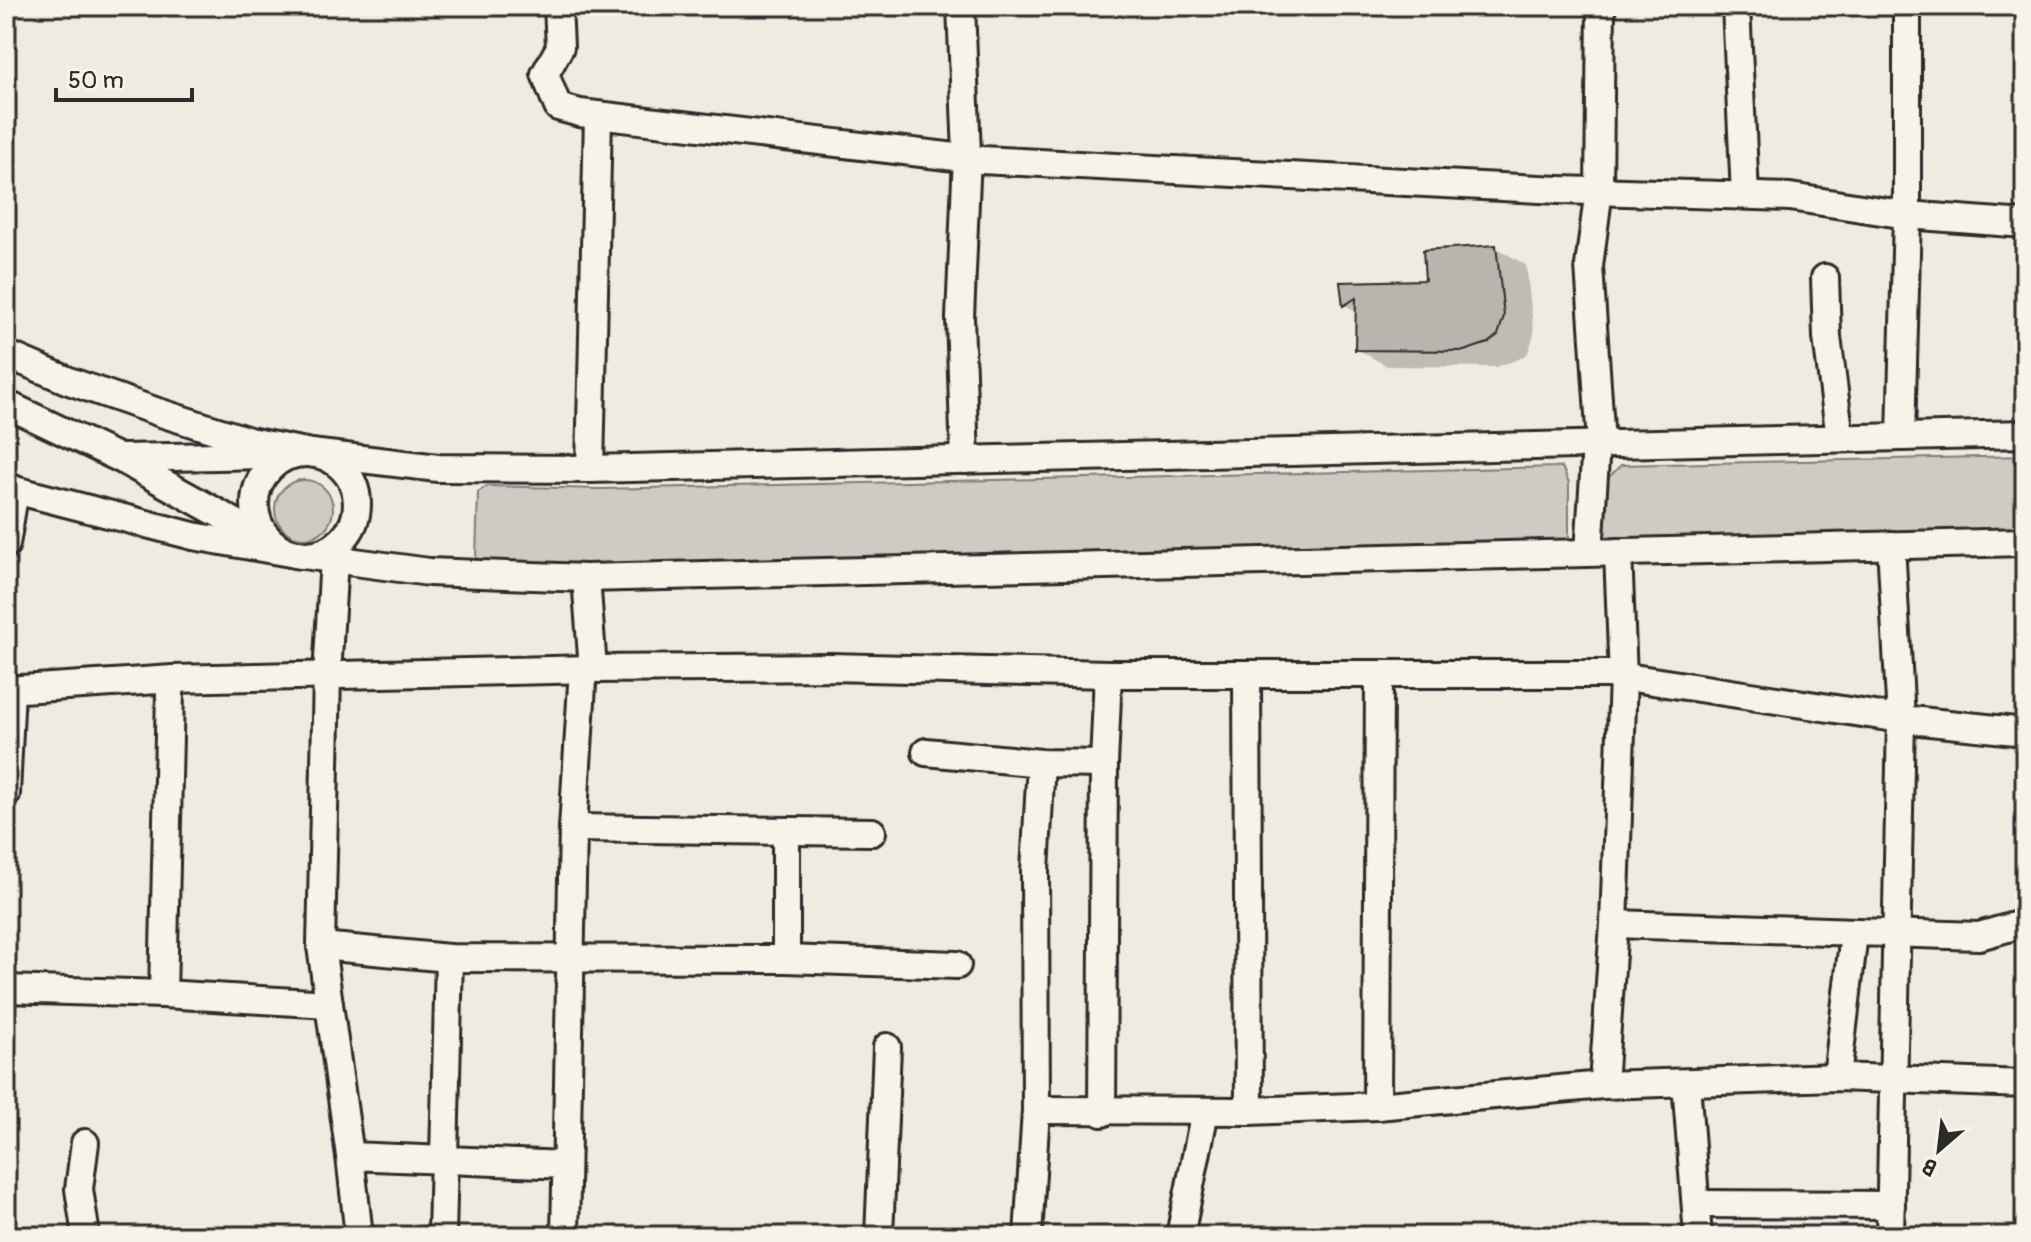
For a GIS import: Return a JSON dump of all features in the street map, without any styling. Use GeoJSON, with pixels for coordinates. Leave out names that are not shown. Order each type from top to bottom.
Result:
{"type":"FeatureCollection","features":[{"type":"Feature","properties":{"kind":"street"},"geometry":{"type":"LineString","coordinates":[[558,6],[560,47],[545,74],[558,107],[598,116],[967,159],[1559,190],[1790,197],[1907,215],[2025,224]]}},
{"type":"Feature","properties":{"kind":"street"},"geometry":{"type":"LineString","coordinates":[[961,6],[967,159],[960,318],[965,460]]}},
{"type":"Feature","properties":{"kind":"street"},"geometry":{"type":"LineString","coordinates":[[1589,552],[1599,444],[1589,266],[1599,189],[1601,6]]}},
{"type":"Feature","properties":{"kind":"street"},"geometry":{"type":"LineString","coordinates":[[1736,6],[1745,195]]}},
{"type":"Feature","properties":{"kind":"street"},"geometry":{"type":"LineString","coordinates":[[1901,437],[1907,215],[1907,6]]}},
{"type":"Feature","properties":{"kind":"street"},"geometry":{"type":"LineString","coordinates":[[590,469],[598,116]]}},
{"type":"Feature","properties":{"kind":"street"},"geometry":{"type":"LineString","coordinates":[[1825,278],[1827,337],[1840,438]]}},
{"type":"Feature","properties":{"kind":"street"},"geometry":{"type":"LineString","coordinates":[[6,354],[69,381],[158,412],[249,441],[327,457],[341,466],[351,479],[357,495],[357,512],[352,528],[342,541],[328,550],[312,555],[288,550],[119,458],[6,404]]}},
{"type":"Feature","properties":{"kind":"street"},"geometry":{"type":"LineString","coordinates":[[119,458],[302,454],[438,468],[590,469],[2025,434]]}},
{"type":"Feature","properties":{"kind":"street"},"geometry":{"type":"LineString","coordinates":[[288,550],[267,536],[255,505],[258,488],[266,473],[278,461],[302,454]]}},
{"type":"Feature","properties":{"kind":"street"},"geometry":{"type":"LineString","coordinates":[[6,544],[10,488],[193,536],[334,559],[429,572],[586,578],[2025,542]]}},
{"type":"Feature","properties":{"kind":"street"},"geometry":{"type":"LineString","coordinates":[[1890,1236],[1901,719],[1891,545]]}},
{"type":"Feature","properties":{"kind":"street"},"geometry":{"type":"LineString","coordinates":[[1603,1085],[1614,924],[1623,678],[1618,552]]}},
{"type":"Feature","properties":{"kind":"street"},"geometry":{"type":"LineString","coordinates":[[334,559],[327,675],[321,946],[359,1236]]}},
{"type":"Feature","properties":{"kind":"street"},"geometry":{"type":"LineString","coordinates":[[565,1236],[573,828],[588,669],[586,578]]}},
{"type":"Feature","properties":{"kind":"street"},"geometry":{"type":"LineString","coordinates":[[6,794],[9,689],[173,679],[588,669],[830,667],[1108,674],[1607,674],[1901,719],[2025,732]]}},
{"type":"Feature","properties":{"kind":"street"},"geometry":{"type":"LineString","coordinates":[[1102,1113],[1104,764],[1108,674]]}},
{"type":"Feature","properties":{"kind":"street"},"geometry":{"type":"LineString","coordinates":[[1247,674],[1249,1111]]}},
{"type":"Feature","properties":{"kind":"street"},"geometry":{"type":"LineString","coordinates":[[1377,1106],[1379,676]]}},
{"type":"Feature","properties":{"kind":"street"},"geometry":{"type":"LineString","coordinates":[[163,994],[170,692],[173,679]]}},
{"type":"Feature","properties":{"kind":"street"},"geometry":{"type":"LineString","coordinates":[[926,752],[1041,763],[1104,764]]}},
{"type":"Feature","properties":{"kind":"street"},"geometry":{"type":"LineString","coordinates":[[1028,1236],[1036,1110],[1035,871],[1041,763]]}},
{"type":"Feature","properties":{"kind":"street"},"geometry":{"type":"LineString","coordinates":[[573,828],[872,832]]}},
{"type":"Feature","properties":{"kind":"street"},"geometry":{"type":"LineString","coordinates":[[786,831],[786,959]]}},
{"type":"Feature","properties":{"kind":"street"},"geometry":{"type":"LineString","coordinates":[[1614,924],[1979,936],[2025,923]]}},
{"type":"Feature","properties":{"kind":"street"},"geometry":{"type":"LineString","coordinates":[[1837,1077],[1853,942],[1857,932]]}},
{"type":"Feature","properties":{"kind":"street"},"geometry":{"type":"LineString","coordinates":[[321,946],[449,958],[786,959],[957,965]]}},
{"type":"Feature","properties":{"kind":"street"},"geometry":{"type":"LineString","coordinates":[[442,1236],[449,958]]}},
{"type":"Feature","properties":{"kind":"street"},"geometry":{"type":"LineString","coordinates":[[6,989],[329,1004]]}},
{"type":"Feature","properties":{"kind":"street"},"geometry":{"type":"LineString","coordinates":[[879,1236],[887,1047]]}},
{"type":"Feature","properties":{"kind":"street"},"geometry":{"type":"LineString","coordinates":[[1036,1110],[1102,1113],[1377,1106],[1603,1085],[1837,1077],[2025,1084]]}},
{"type":"Feature","properties":{"kind":"street"},"geometry":{"type":"LineString","coordinates":[[1686,1083],[1698,1236]]}},
{"type":"Feature","properties":{"kind":"street"},"geometry":{"type":"LineString","coordinates":[[1180,1236],[1205,1111]]}},
{"type":"Feature","properties":{"kind":"street"},"geometry":{"type":"LineString","coordinates":[[85,1143],[79,1189],[86,1236]]}},
{"type":"Feature","properties":{"kind":"street"},"geometry":{"type":"LineString","coordinates":[[350,1156],[566,1165]]}},
{"type":"Feature","properties":{"kind":"street"},"geometry":{"type":"LineString","coordinates":[[1697,1204],[1891,1205]]}},
{"type":"Feature","properties":{"kind":"shaded area"},"geometry":{"type":"Polygon","coordinates":[[[2025,456],[2025,537],[1613,546],[1601,533],[1603,483],[1621,465],[2025,456]]]}},
{"type":"Feature","properties":{"kind":"shaded area"},"geometry":{"type":"Polygon","coordinates":[[[1562,467],[1569,483],[1569,546],[596,571],[482,565],[476,558],[478,492],[487,486],[599,489],[1562,467]]]}},
{"type":"Feature","properties":{"kind":"shaded area"},"geometry":{"type":"Polygon","coordinates":[[[304,480],[325,488],[333,509],[325,530],[304,538],[283,530],[275,509],[283,488],[304,480]]]}},
{"type":"Feature","properties":{"kind":"building"},"geometry":{"type":"Polygon","coordinates":[[[1496,245],[1504,316],[1498,335],[1488,343],[1464,351],[1355,350],[1356,298],[1343,306],[1340,282],[1425,280],[1423,250],[1496,245]]]}}]}
